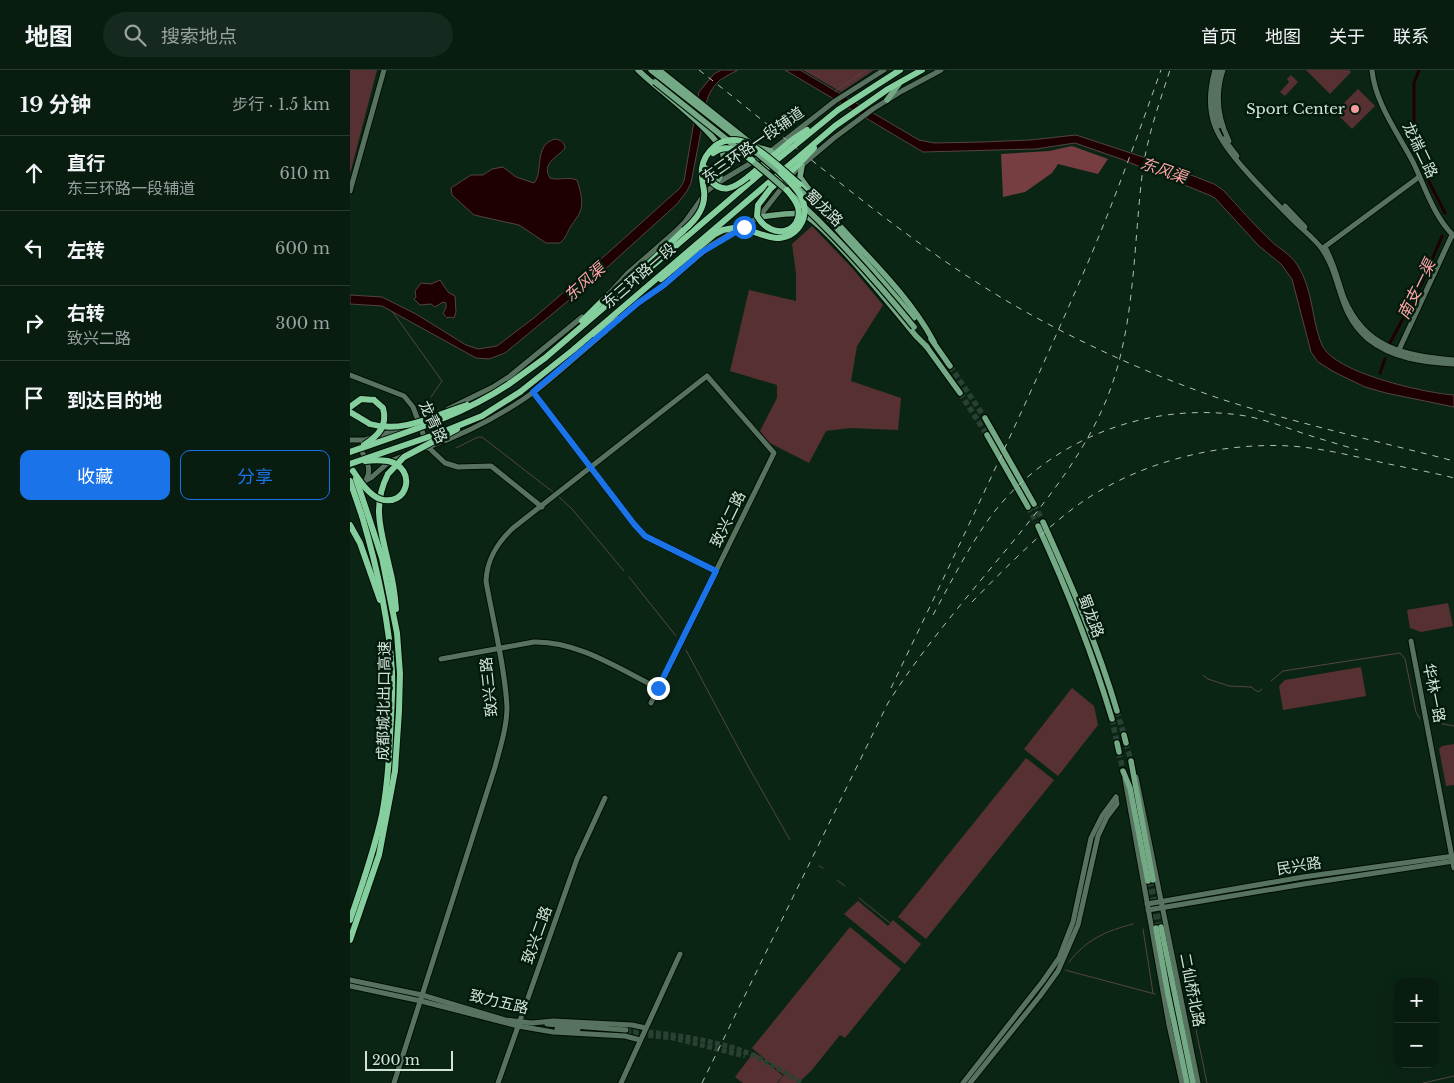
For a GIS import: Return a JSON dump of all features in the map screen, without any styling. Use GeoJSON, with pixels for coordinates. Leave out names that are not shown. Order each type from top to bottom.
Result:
{"type":"FeatureCollection","features":[{"type":"Feature","properties":{"kind":"highway","name":"东三环路一段"},"geometry":{"type":"LineString","coordinates":[[352,452],[451,416],[489,397],[509,384],[545,358],[828,118],[900,70]]}},
{"type":"Feature","properties":{"kind":"highway","name":"东三环路一段"},"geometry":{"type":"LineString","coordinates":[[350,463],[440,433],[482,416],[520,392],[573,350],[834,126],[922,70]]}},
{"type":"Feature","properties":{"kind":"highway"},"geometry":{"type":"LineString","coordinates":[[752,160],[731,148],[724,148],[714,152],[707,160],[705,166],[708,178],[716,186],[732,188],[792,140],[828,118]]}},
{"type":"Feature","properties":{"kind":"highway"},"geometry":{"type":"LineString","coordinates":[[787,190],[795,201],[798,214],[788,230],[777,232],[765,227],[757,216],[758,205],[771,188],[797,166],[834,126]]}},
{"type":"Feature","properties":{"kind":"highway"},"geometry":{"type":"LineString","coordinates":[[621,293],[658,253],[697,218],[703,206],[702,169],[706,157],[716,146],[723,142],[743,141],[756,148],[799,184],[827,218]]}},
{"type":"Feature","properties":{"kind":"highway"},"geometry":{"type":"LineString","coordinates":[[629,301],[674,269],[722,230],[739,227],[773,238],[789,235],[800,225],[804,218],[803,200],[781,173]]}},
{"type":"Feature","properties":{"kind":"highway"},"geometry":{"type":"LineString","coordinates":[[545,358],[608,295]]}},
{"type":"Feature","properties":{"kind":"highway"},"geometry":{"type":"LineString","coordinates":[[573,350],[619,320]]}},
{"type":"Feature","properties":{"kind":"highway"},"geometry":{"type":"LineString","coordinates":[[350,412],[370,424],[390,428],[406,426],[489,397]]}},
{"type":"Feature","properties":{"kind":"highway"},"geometry":{"type":"LineString","coordinates":[[350,407],[361,399],[367,398],[378,403],[383,408],[385,414],[383,428],[378,435],[352,452]]}},
{"type":"Feature","properties":{"kind":"highway"},"geometry":{"type":"LineString","coordinates":[[397,633],[394,586],[380,531],[378,502],[382,486],[388,474],[404,457],[482,416]]}},
{"type":"Feature","properties":{"kind":"highway"},"geometry":{"type":"LineString","coordinates":[[353,471],[369,492],[380,498],[393,499],[404,492],[407,480],[403,469],[390,462],[380,460],[358,461]]}},
{"type":"Feature","properties":{"kind":"highway","name":"成都城北出口高速"},"geometry":{"type":"LineString","coordinates":[[350,463],[365,515],[381,584],[392,674],[388,767],[382,814],[372,853],[350,920]]}},
{"type":"Feature","properties":{"kind":"highway","name":"成都城北出口高速"},"geometry":{"type":"LineString","coordinates":[[350,940],[379,855],[395,771],[400,674],[397,633],[382,558],[351,485]]}},
{"type":"Feature","properties":{"kind":"highway"},"geometry":{"type":"LineString","coordinates":[[350,525],[360,544],[386,614]]}},
{"type":"Feature","properties":{"kind":"main road","name":"蜀龙路"},"geometry":{"type":"LineString","coordinates":[[640,70],[658,76],[781,173],[827,218],[916,326],[927,347],[960,393]]}},
{"type":"Feature","properties":{"kind":"main road"},"geometry":{"type":"LineString","coordinates":[[640,70],[653,85],[706,129],[720,145],[723,153],[723,168],[716,184]]}},
{"type":"Feature","properties":{"kind":"main road","name":"蜀龙路"},"geometry":{"type":"LineString","coordinates":[[651,70],[787,190],[840,242],[916,326],[934,342],[950,366]]}},
{"type":"Feature","properties":{"kind":"main road"},"geometry":{"type":"LineString","coordinates":[[658,76],[710,110],[747,142],[756,147],[771,151]]}},
{"type":"Feature","properties":{"kind":"main road"},"geometry":{"type":"LineString","coordinates":[[887,100],[900,83]]}},
{"type":"Feature","properties":{"kind":"main road"},"geometry":{"type":"LineString","coordinates":[[802,166],[800,177],[816,199],[885,276],[921,320],[934,342]]}},
{"type":"Feature","properties":{"kind":"main road"},"geometry":{"type":"LineString","coordinates":[[759,217],[801,214],[808,217],[852,260],[927,347]]}},
{"type":"Feature","properties":{"kind":"main road"},"geometry":{"type":"LineString","coordinates":[[985,418],[1031,506],[987,435]]}},
{"type":"Feature","properties":{"kind":"main road","name":"蜀龙路"},"geometry":{"type":"LineString","coordinates":[[1112,719],[1090,649],[1040,524],[1082,611],[1105,672],[1117,711]]}},
{"type":"Feature","properties":{"kind":"main road"},"geometry":{"type":"LineString","coordinates":[[1124,735],[1126,743]]}},
{"type":"Feature","properties":{"kind":"main road"},"geometry":{"type":"LineString","coordinates":[[1117,743],[1119,752]]}},
{"type":"Feature","properties":{"kind":"main road"},"geometry":{"type":"LineString","coordinates":[[1124,773],[1130,788],[1151,880],[1132,764]]}},
{"type":"Feature","properties":{"kind":"main road"},"geometry":{"type":"LineString","coordinates":[[1188,1083],[1168,994],[1158,928],[1193,1083]]}},
{"type":"Feature","properties":{"kind":"street"},"geometry":{"type":"LineString","coordinates":[[350,191],[384,70]]}},
{"type":"Feature","properties":{"kind":"street","name":"东三环路一段辅道"},"geometry":{"type":"LineString","coordinates":[[351,440],[365,440],[419,423],[510,376],[608,295],[628,273],[676,232],[704,196],[716,184],[771,151],[835,101],[884,70]]}},
{"type":"Feature","properties":{"kind":"street"},"geometry":{"type":"LineString","coordinates":[[351,485],[364,482],[390,461],[464,433],[489,420],[533,392],[638,303],[664,285],[710,246],[759,217],[795,171],[834,138],[887,100],[941,70]]}},
{"type":"Feature","properties":{"kind":"street"},"geometry":{"type":"LineString","coordinates":[[1219,70],[1215,83],[1214,103],[1216,118],[1224,139],[1233,154]]}},
{"type":"Feature","properties":{"kind":"street"},"geometry":{"type":"LineString","coordinates":[[1219,70],[1210,99],[1213,119],[1222,142],[1323,248],[1336,271],[1348,307],[1355,318],[1369,335],[1397,353],[1419,360],[1454,364]]}},
{"type":"Feature","properties":{"kind":"street","name":"龙瑞二路"},"geometry":{"type":"LineString","coordinates":[[1372,70],[1375,87],[1384,107],[1434,206],[1453,236]]}},
{"type":"Feature","properties":{"kind":"street"},"geometry":{"type":"LineString","coordinates":[[1323,248],[1419,177]]}},
{"type":"Feature","properties":{"kind":"street"},"geometry":{"type":"LineString","coordinates":[[1397,353],[1453,236]]}},
{"type":"Feature","properties":{"kind":"street"},"geometry":{"type":"LineString","coordinates":[[1397,353],[1454,360]]}},
{"type":"Feature","properties":{"kind":"street","name":"龙青路"},"geometry":{"type":"LineString","coordinates":[[350,375],[404,396],[413,407],[428,447],[446,463],[458,467],[491,466],[542,506]]}},
{"type":"Feature","properties":{"kind":"street","name":"致兴三路"},"geometry":{"type":"LineString","coordinates":[[394,1083],[495,767],[504,733],[507,708],[486,581],[487,568],[496,548],[502,539],[542,506],[707,376],[774,453]]}},
{"type":"Feature","properties":{"kind":"street"},"geometry":{"type":"LineString","coordinates":[[533,392],[645,536],[716,571]]}},
{"type":"Feature","properties":{"kind":"street"},"geometry":{"type":"LineString","coordinates":[[351,440],[358,444],[368,464],[370,471],[364,482]]}},
{"type":"Feature","properties":{"kind":"street","name":"致兴二路"},"geometry":{"type":"LineString","coordinates":[[650,703],[774,453]]}},
{"type":"Feature","properties":{"kind":"street","name":"华林一路"},"geometry":{"type":"LineString","coordinates":[[1411,641],[1454,868]]}},
{"type":"Feature","properties":{"kind":"street"},"geometry":{"type":"LineString","coordinates":[[440,659],[534,642],[548,642],[563,644],[586,652],[658,688]]}},
{"type":"Feature","properties":{"kind":"street"},"geometry":{"type":"LineString","coordinates":[[1132,764],[1139,786],[1163,904]]}},
{"type":"Feature","properties":{"kind":"street"},"geometry":{"type":"LineString","coordinates":[[1124,773],[1169,1024],[1182,1083]]}},
{"type":"Feature","properties":{"kind":"street"},"geometry":{"type":"LineString","coordinates":[[963,1083],[1043,982],[1059,958],[1073,922],[1091,838],[1102,816],[1116,797],[1117,804],[1107,817],[1098,836],[1078,925],[1066,956],[1051,982],[970,1083]]}},
{"type":"Feature","properties":{"kind":"street","name":"致兴二路"},"geometry":{"type":"LineString","coordinates":[[498,1083],[577,859],[605,798]]}},
{"type":"Feature","properties":{"kind":"street","name":"民兴路"},"geometry":{"type":"LineString","coordinates":[[1148,907],[1304,884],[1453,859]]}},
{"type":"Feature","properties":{"kind":"street","name":"二仙桥北路"},"geometry":{"type":"LineString","coordinates":[[1163,904],[1198,1083]]}},
{"type":"Feature","properties":{"kind":"street"},"geometry":{"type":"LineString","coordinates":[[621,1083],[680,954]]}},
{"type":"Feature","properties":{"kind":"street","name":"致力五路"},"geometry":{"type":"LineString","coordinates":[[350,980],[553,1032],[626,1031],[646,1028]]}},
{"type":"Feature","properties":{"kind":"street","name":"致力五路"},"geometry":{"type":"LineString","coordinates":[[350,986],[421,998]]}},
{"type":"Feature","properties":{"kind":"street","name":"致力五路"},"geometry":{"type":"LineString","coordinates":[[533,1026],[553,1020],[626,1031],[640,1040]]}},
{"type":"Feature","properties":{"kind":"shaded area"},"geometry":{"type":"Polygon","coordinates":[[[350,70],[377,70],[350,174],[350,70]]]}},
{"type":"Feature","properties":{"kind":"shaded area"},"geometry":{"type":"Polygon","coordinates":[[[803,70],[874,70],[841,92],[803,70]]]}},
{"type":"Feature","properties":{"kind":"shaded area"},"geometry":{"type":"Polygon","coordinates":[[[1306,70],[1349,70],[1351,72],[1330,94],[1306,70]]]}},
{"type":"Feature","properties":{"kind":"shaded area"},"geometry":{"type":"Polygon","coordinates":[[[1291,75],[1298,82],[1285,96],[1280,92],[1289,82],[1287,79],[1291,75]]]}},
{"type":"Feature","properties":{"kind":"shaded area","name":"Sport Center"},"geometry":{"type":"Polygon","coordinates":[[[1358,89],[1375,106],[1352,129],[1335,112],[1358,89]]]}},
{"type":"Feature","properties":{"kind":"shaded area"},"geometry":{"type":"Polygon","coordinates":[[[1072,146],[1108,159],[1098,174],[1058,164],[1052,173],[1025,192],[1003,197],[1001,154],[1049,151],[1072,146]]]}},
{"type":"Feature","properties":{"kind":"shaded area"},"geometry":{"type":"Polygon","coordinates":[[[812,226],[853,269],[883,305],[857,346],[851,381],[901,398],[898,430],[850,428],[826,431],[809,463],[768,442],[760,431],[777,398],[777,385],[730,371],[749,290],[796,301],[796,273],[792,244],[812,226]]]}},
{"type":"Feature","properties":{"kind":"shaded area"},"geometry":{"type":"Polygon","coordinates":[[[1448,603],[1453,626],[1421,632],[1410,628],[1407,610],[1448,603]]]}},
{"type":"Feature","properties":{"kind":"shaded area"},"geometry":{"type":"Polygon","coordinates":[[[1361,667],[1366,696],[1283,710],[1279,686],[1285,680],[1361,667]]]}},
{"type":"Feature","properties":{"kind":"shaded area"},"geometry":{"type":"Polygon","coordinates":[[[1072,688],[1094,706],[1098,725],[1058,776],[1024,749],[1072,688]]]}},
{"type":"Feature","properties":{"kind":"shaded area"},"geometry":{"type":"Polygon","coordinates":[[[1454,744],[1454,785],[1446,786],[1439,749],[1442,746],[1454,744]]]}},
{"type":"Feature","properties":{"kind":"shaded area"},"geometry":{"type":"Polygon","coordinates":[[[1026,758],[1054,780],[926,939],[898,917],[1026,758]]]}},
{"type":"Feature","properties":{"kind":"shaded area"},"geometry":{"type":"Polygon","coordinates":[[[858,901],[888,926],[893,920],[921,944],[905,964],[844,914],[858,901]]]}},
{"type":"Feature","properties":{"kind":"shaded area"},"geometry":{"type":"Polygon","coordinates":[[[850,927],[901,969],[845,1038],[840,1035],[811,1071],[798,1083],[778,1083],[784,1075],[752,1048],[850,927]]]}},
{"type":"Feature","properties":{"kind":"shaded area"},"geometry":{"type":"Polygon","coordinates":[[[754,1052],[783,1076],[777,1083],[743,1083],[735,1077],[754,1052]]]}},
{"type":"Feature","properties":{"kind":"water","name":"东风渠"},"geometry":{"type":"Polygon","coordinates":[[[721,70],[738,70],[719,81],[712,89],[707,100],[691,183],[687,191],[677,204],[591,282],[505,353],[489,359],[476,358],[382,306],[350,304],[350,295],[382,297],[416,314],[466,345],[478,349],[497,346],[535,317],[680,188],[684,181],[699,92],[714,74],[721,70]]]}},
{"type":"Feature","properties":{"kind":"water","name":"东风渠"},"geometry":{"type":"Polygon","coordinates":[[[785,70],[800,70],[919,140],[934,143],[983,142],[1030,140],[1076,135],[1152,160],[1214,184],[1223,190],[1264,234],[1292,258],[1298,266],[1310,296],[1318,335],[1322,345],[1330,355],[1361,373],[1382,380],[1403,386],[1454,395],[1454,407],[1365,387],[1318,362],[1311,352],[1292,279],[1281,264],[1259,246],[1215,198],[1121,159],[1075,143],[1036,149],[923,152],[785,70]]]}},
{"type":"Feature","properties":{"kind":"water"},"geometry":{"type":"Polygon","coordinates":[[[555,139],[562,142],[565,148],[551,161],[547,168],[550,178],[577,180],[582,200],[579,214],[560,243],[546,243],[519,225],[474,215],[452,195],[451,188],[471,175],[483,175],[492,169],[503,167],[516,177],[534,183],[537,178],[541,153],[548,142],[555,139]]]}},
{"type":"Feature","properties":{"kind":"water"},"geometry":{"type":"Polygon","coordinates":[[[440,280],[448,292],[455,296],[456,312],[454,318],[447,318],[443,313],[446,303],[443,302],[435,307],[431,304],[420,305],[414,299],[416,297],[415,291],[421,283],[431,284],[440,280]]]}},
{"type":"Feature","properties":{"kind":"waterway"},"geometry":{"type":"LineString","coordinates":[[835,91],[866,70]]}},
{"type":"Feature","properties":{"kind":"waterway","name":"南支一渠"},"geometry":{"type":"LineString","coordinates":[[1419,70],[1414,83],[1414,133],[1424,172],[1445,213]]}},
{"type":"Feature","properties":{"kind":"waterway","name":"南支一渠"},"geometry":{"type":"LineString","coordinates":[[1390,343],[1423,281],[1442,236]]}},
{"type":"Feature","properties":{"kind":"waterway"},"geometry":{"type":"LineString","coordinates":[[392,311],[442,381],[431,397]]}},
{"type":"Feature","properties":{"kind":"waterway","name":"南支一渠"},"geometry":{"type":"LineString","coordinates":[[1380,373],[1385,359]]}},
{"type":"Feature","properties":{"kind":"waterway"},"geometry":{"type":"LineString","coordinates":[[456,448],[478,437],[482,437],[553,492]]}},
{"type":"Feature","properties":{"kind":"waterway"},"geometry":{"type":"LineString","coordinates":[[559,497],[572,509],[624,571]]}},
{"type":"Feature","properties":{"kind":"waterway"},"geometry":{"type":"LineString","coordinates":[[629,577],[676,636]]}},
{"type":"Feature","properties":{"kind":"waterway"},"geometry":{"type":"LineString","coordinates":[[686,650],[790,840]]}},
{"type":"Feature","properties":{"kind":"waterway"},"geometry":{"type":"LineString","coordinates":[[1271,681],[1283,671],[1400,653],[1405,659],[1416,712],[1420,719]]}},
{"type":"Feature","properties":{"kind":"waterway"},"geometry":{"type":"LineString","coordinates":[[1203,675],[1208,679],[1229,686],[1251,687],[1258,692],[1262,689]]}},
{"type":"Feature","properties":{"kind":"waterway"},"geometry":{"type":"LineString","coordinates":[[1433,722],[1454,726]]}},
{"type":"Feature","properties":{"kind":"waterway"},"geometry":{"type":"LineString","coordinates":[[819,866],[823,868]]}},
{"type":"Feature","properties":{"kind":"waterway"},"geometry":{"type":"LineString","coordinates":[[837,880],[845,886]]}},
{"type":"Feature","properties":{"kind":"waterway"},"geometry":{"type":"LineString","coordinates":[[859,898],[890,923]]}},
{"type":"Feature","properties":{"kind":"waterway"},"geometry":{"type":"LineString","coordinates":[[1069,962],[1083,947],[1098,937],[1133,924]]}},
{"type":"Feature","properties":{"kind":"waterway"},"geometry":{"type":"LineString","coordinates":[[1143,929],[1153,993]]}},
{"type":"Feature","properties":{"kind":"waterway"},"geometry":{"type":"LineString","coordinates":[[1065,970],[1155,994]]}},
{"type":"Feature","properties":{"kind":"waterway"},"geometry":{"type":"LineString","coordinates":[[1189,1004],[1191,1004],[1192,1009]]}},
{"type":"Feature","properties":{"kind":"waterway"},"geometry":{"type":"LineString","coordinates":[[1196,1030],[1207,1083]]}},
{"type":"Feature","properties":{"kind":"waterway"},"geometry":{"type":"LineString","coordinates":[[1423,1083],[1454,1076]]}},
{"type":"Feature","properties":{"kind":"tunnel"},"geometry":{"type":"LineString","coordinates":[[950,366],[985,418]]}},
{"type":"Feature","properties":{"kind":"tunnel"},"geometry":{"type":"LineString","coordinates":[[960,393],[987,435]]}},
{"type":"Feature","properties":{"kind":"tunnel"},"geometry":{"type":"LineString","coordinates":[[1034,504],[1043,522]]}},
{"type":"Feature","properties":{"kind":"tunnel"},"geometry":{"type":"LineString","coordinates":[[1028,507],[1038,526]]}},
{"type":"Feature","properties":{"kind":"tunnel"},"geometry":{"type":"LineString","coordinates":[[1117,711],[1124,735]]}},
{"type":"Feature","properties":{"kind":"tunnel"},"geometry":{"type":"LineString","coordinates":[[1112,719],[1117,743]]}},
{"type":"Feature","properties":{"kind":"tunnel"},"geometry":{"type":"LineString","coordinates":[[1126,743],[1131,761]]}},
{"type":"Feature","properties":{"kind":"tunnel"},"geometry":{"type":"LineString","coordinates":[[1119,752],[1123,771]]}},
{"type":"Feature","properties":{"kind":"tunnel"},"geometry":{"type":"LineString","coordinates":[[1153,880],[1161,927]]}},
{"type":"Feature","properties":{"kind":"tunnel"},"geometry":{"type":"LineString","coordinates":[[1148,881],[1156,928]]}},
{"type":"Feature","properties":{"kind":"tunnel"},"geometry":{"type":"LineString","coordinates":[[626,1030],[684,1037],[740,1050],[772,1065],[802,1083]]}},
{"type":"Feature","properties":{"kind":"tunnel"},"geometry":{"type":"LineString","coordinates":[[626,1033],[673,1038],[745,1056]]}},
{"type":"Feature","properties":{"kind":"railway"},"geometry":{"type":"LineString","coordinates":[[699,70],[898,228],[982,286],[1050,325],[1148,371],[1224,400],[1309,425],[1454,461]]}},
{"type":"Feature","properties":{"kind":"railway"},"geometry":{"type":"LineString","coordinates":[[891,688],[1044,363],[1110,208],[1161,70]]}},
{"type":"Feature","properties":{"kind":"railway"},"geometry":{"type":"LineString","coordinates":[[702,1083],[888,703],[935,637],[1056,487],[1078,455],[1097,421],[1115,376],[1128,320],[1142,176],[1153,122],[1170,70]]}},
{"type":"Feature","properties":{"kind":"railway"},"geometry":{"type":"LineString","coordinates":[[933,615],[979,534],[1010,494],[1037,469],[1068,448],[1101,432],[1136,421],[1172,414],[1209,413],[1246,416],[1358,450]]}},
{"type":"Feature","properties":{"kind":"railway"},"geometry":{"type":"LineString","coordinates":[[972,602],[1035,541],[1075,507],[1124,478],[1178,458],[1234,448],[1290,446],[1337,453],[1454,478]]}},
{"type":"Feature","properties":{"kind":"place","name":"Sport Center"},"geometry":{"type":"Point","coordinates":[1355,109]}},
{"type":"Feature","properties":{"kind":"route"},"geometry":{"type":"LineString","coordinates":[[658,688],[716,571],[645,536],[533,392],[638,303],[664,285],[702,252],[744,227]]}}]}
